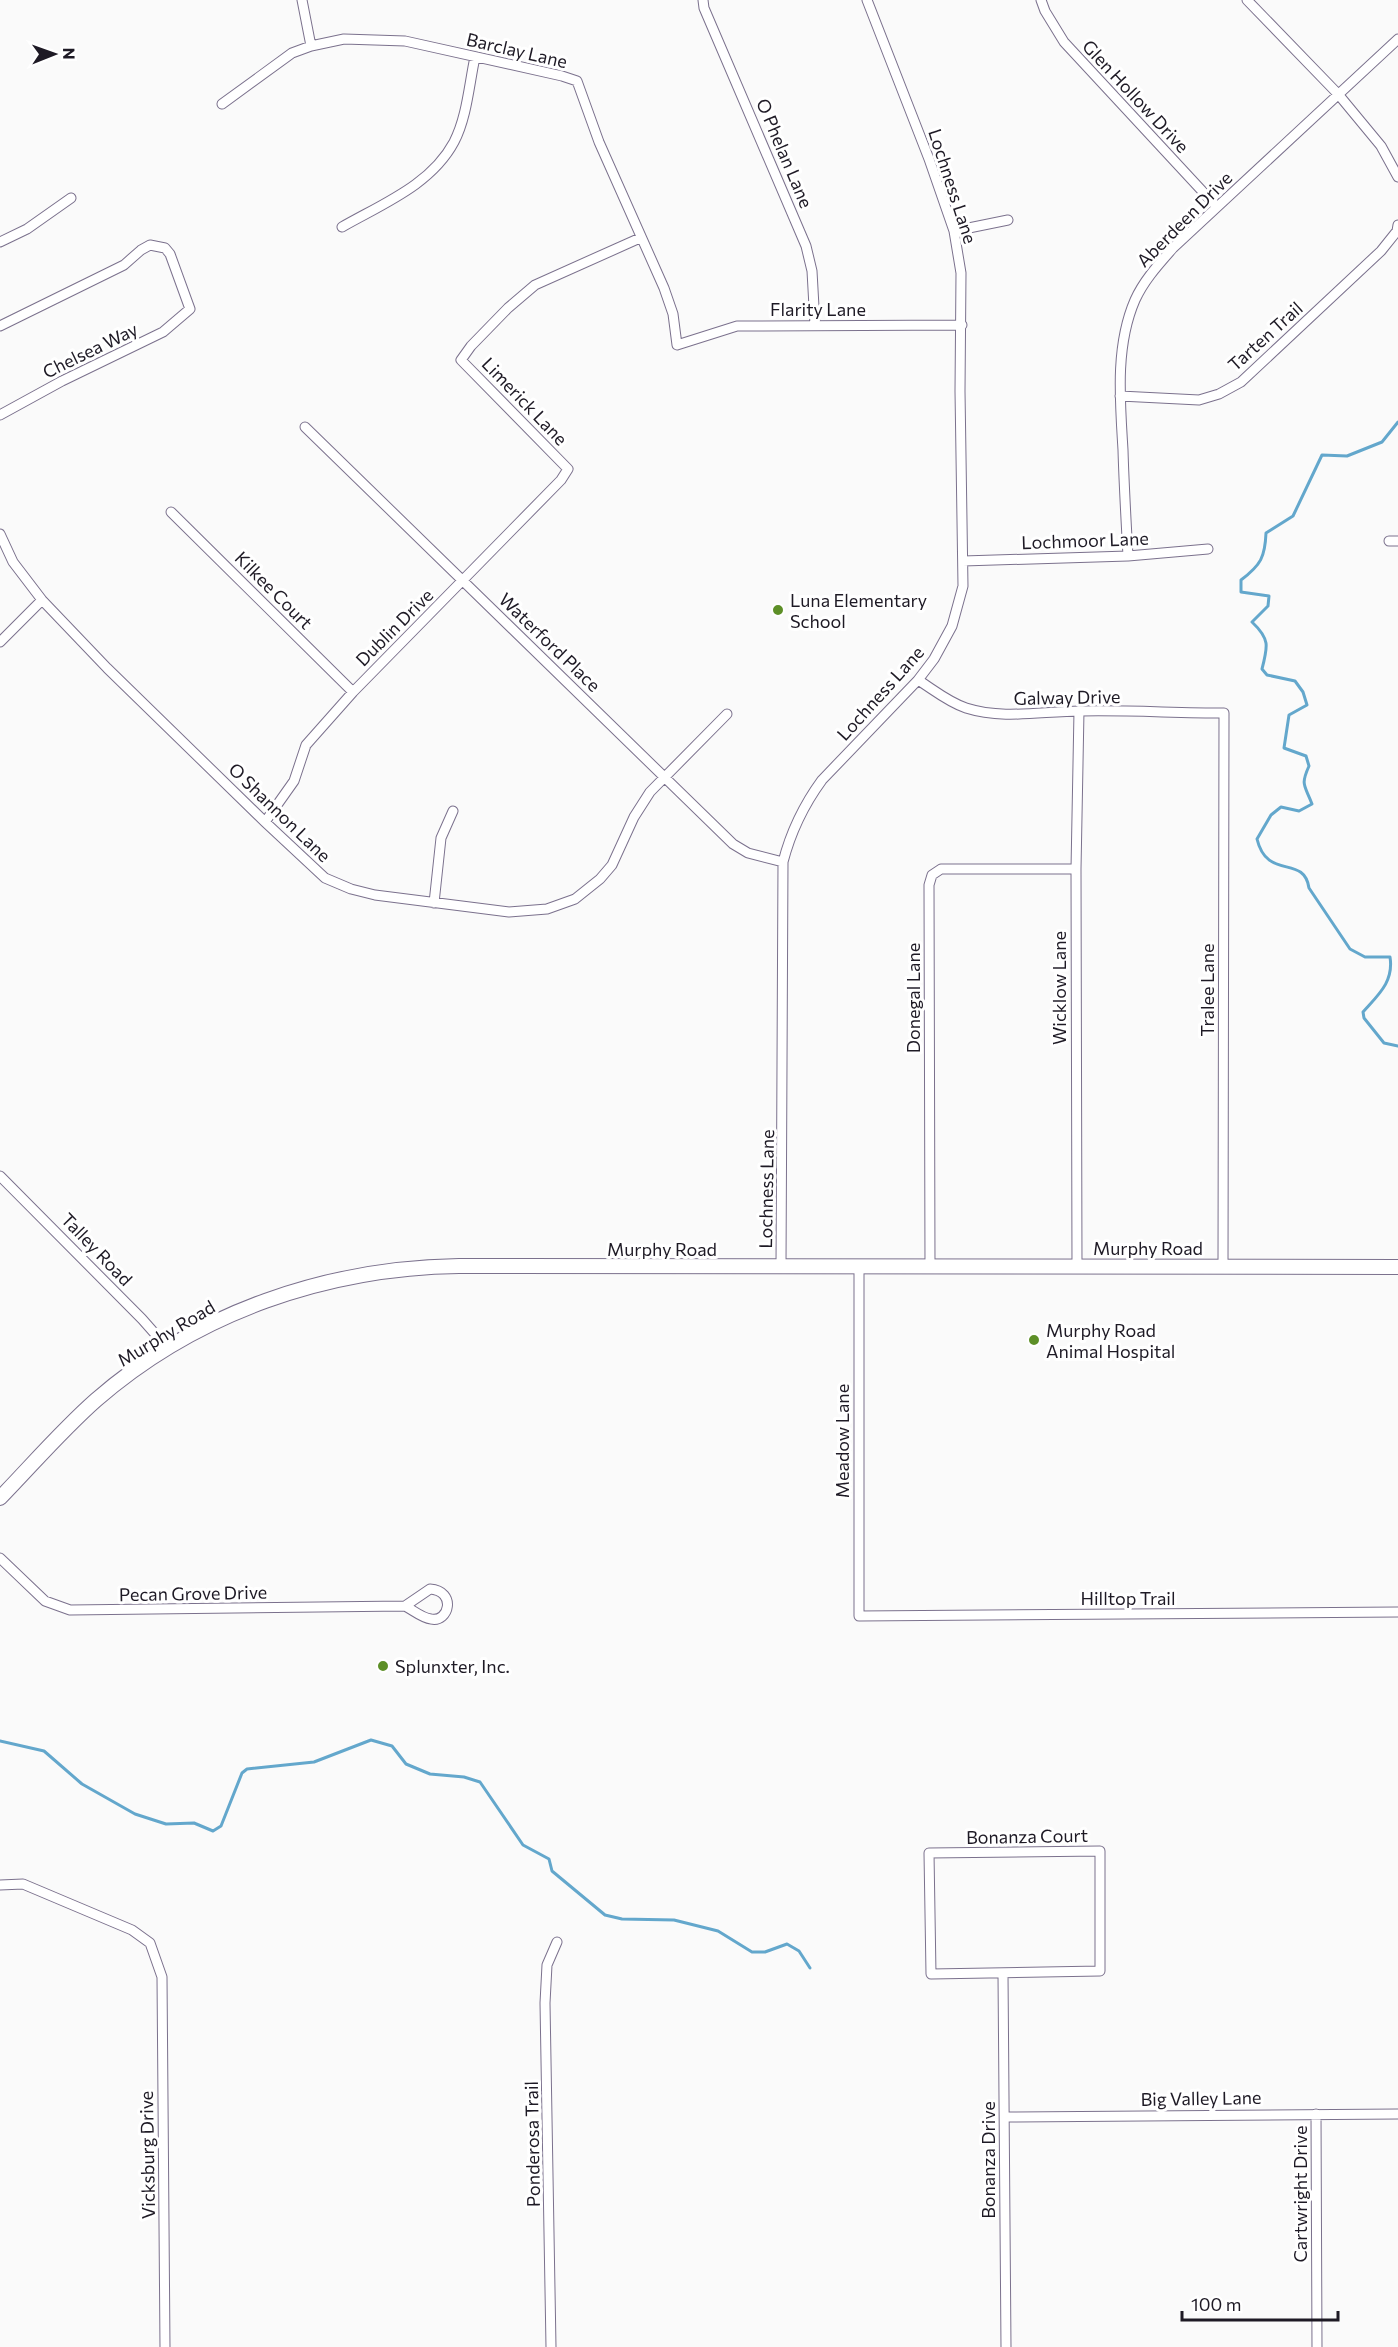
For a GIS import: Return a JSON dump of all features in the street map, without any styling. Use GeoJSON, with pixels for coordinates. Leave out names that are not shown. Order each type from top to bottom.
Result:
{"type":"FeatureCollection","features":[{"type":"Feature","properties":{"kind":"main road","name":"Murphy Road"},"geometry":{"type":"LineString","coordinates":[[0,1497],[96,1400],[165,1350],[205,1325],[261,1302],[320,1283],[370,1273],[407,1268],[459,1266],[1398,1267]]}},
{"type":"Feature","properties":{"kind":"street"},"geometry":{"type":"LineString","coordinates":[[302,0],[311,46]]}},
{"type":"Feature","properties":{"kind":"street","name":"O Phelan Lane"},"geometry":{"type":"LineString","coordinates":[[703,0],[704,8],[806,246],[812,271],[815,325]]}},
{"type":"Feature","properties":{"kind":"street","name":"Lochness Lane"},"geometry":{"type":"LineString","coordinates":[[781,1266],[783,862],[789,839],[808,798],[822,780],[918,680],[934,659],[952,626],[963,586],[962,273],[954,231],[921,137],[867,0]]}},
{"type":"Feature","properties":{"kind":"street","name":"Glen Hollow Drive"},"geometry":{"type":"LineString","coordinates":[[1041,0],[1064,42],[1217,207]]}},
{"type":"Feature","properties":{"kind":"street"},"geometry":{"type":"LineString","coordinates":[[1247,0],[1338,94],[1382,146],[1398,177]]}},
{"type":"Feature","properties":{"kind":"street","name":"Barclay Lane"},"geometry":{"type":"LineString","coordinates":[[222,104],[292,53],[311,46],[344,39],[405,41],[577,81],[599,142],[664,288],[672,314],[677,345]]}},
{"type":"Feature","properties":{"kind":"street","name":"Aberdeen Drive"},"geometry":{"type":"LineString","coordinates":[[1128,556],[1120,396],[1122,352],[1128,320],[1136,298],[1150,274],[1173,248],[1398,39]]}},
{"type":"Feature","properties":{"kind":"street"},"geometry":{"type":"LineString","coordinates":[[342,227],[414,187],[437,165],[454,142],[464,114],[475,57]]}},
{"type":"Feature","properties":{"kind":"street"},"geometry":{"type":"LineString","coordinates":[[0,242],[27,229],[71,198]]}},
{"type":"Feature","properties":{"kind":"street"},"geometry":{"type":"LineString","coordinates":[[954,231],[1008,220]]}},
{"type":"Feature","properties":{"kind":"street","name":"Tarten Trail"},"geometry":{"type":"LineString","coordinates":[[1120,396],[1199,400],[1220,394],[1241,382],[1381,251],[1390,242],[1398,225]]}},
{"type":"Feature","properties":{"kind":"street","name":"Limerick Lane"},"geometry":{"type":"LineString","coordinates":[[568,469],[461,360],[508,308],[536,285],[640,238]]}},
{"type":"Feature","properties":{"kind":"street","name":"Chelsea Way"},"geometry":{"type":"LineString","coordinates":[[0,326],[124,265],[150,245],[165,248],[170,254],[190,309],[163,332],[62,381],[0,415]]}},
{"type":"Feature","properties":{"kind":"street","name":"Flarity Lane"},"geometry":{"type":"LineString","coordinates":[[677,345],[737,326],[962,325]]}},
{"type":"Feature","properties":{"kind":"street","name":"Waterford Place"},"geometry":{"type":"LineString","coordinates":[[305,427],[733,844],[748,853],[783,862]]}},
{"type":"Feature","properties":{"kind":"street","name":"Dublin Drive"},"geometry":{"type":"LineString","coordinates":[[265,822],[294,781],[306,745],[353,692],[561,480],[568,469]]}},
{"type":"Feature","properties":{"kind":"street","name":"Kilkee Court"},"geometry":{"type":"LineString","coordinates":[[171,512],[353,692]]}},
{"type":"Feature","properties":{"kind":"street","name":"O Shannon Lane"},"geometry":{"type":"LineString","coordinates":[[0,534],[13,562],[42,600],[107,668],[265,822],[325,878],[334,883],[375,895],[509,912],[547,909],[575,899],[600,879],[612,865],[634,818],[650,792],[727,714]]}},
{"type":"Feature","properties":{"kind":"street","name":"Lochmoor Lane"},"geometry":{"type":"LineString","coordinates":[[963,561],[1128,556],[1208,549]]}},
{"type":"Feature","properties":{"kind":"street"},"geometry":{"type":"LineString","coordinates":[[0,642],[42,600]]}},
{"type":"Feature","properties":{"kind":"street","name":"Galway Drive"},"geometry":{"type":"LineString","coordinates":[[918,680],[948,701],[1001,715],[1079,711],[1224,713]]}},
{"type":"Feature","properties":{"kind":"street","name":"Wicklow Lane"},"geometry":{"type":"LineString","coordinates":[[1077,1266],[1076,869],[1079,711]]}},
{"type":"Feature","properties":{"kind":"street","name":"Tralee Lane"},"geometry":{"type":"LineString","coordinates":[[1223,1266],[1224,713]]}},
{"type":"Feature","properties":{"kind":"street"},"geometry":{"type":"LineString","coordinates":[[434,903],[441,837],[453,811]]}},
{"type":"Feature","properties":{"kind":"street","name":"Donegal Lane"},"geometry":{"type":"LineString","coordinates":[[930,1267],[929,885],[932,875],[941,869],[1076,869]]}},
{"type":"Feature","properties":{"kind":"street","name":"Talley Road"},"geometry":{"type":"LineString","coordinates":[[0,1176],[142,1319],[157,1335],[165,1350]]}},
{"type":"Feature","properties":{"kind":"street","name":"Meadow Lane"},"geometry":{"type":"LineString","coordinates":[[859,1266],[859,1616]]}},
{"type":"Feature","properties":{"kind":"street","name":"Pecan Grove Drive"},"geometry":{"type":"LineString","coordinates":[[0,1558],[45,1601],[70,1610],[405,1606]]}},
{"type":"Feature","properties":{"kind":"street","name":"Hilltop Trail"},"geometry":{"type":"LineString","coordinates":[[859,1616],[1398,1612]]}},
{"type":"Feature","properties":{"kind":"street","name":"Bonanza Court"},"geometry":{"type":"LineString","coordinates":[[1100,1851],[1100,1971],[1003,1974],[931,1974],[929,1853],[1100,1851]]}},
{"type":"Feature","properties":{"kind":"street","name":"Vicksburg Drive"},"geometry":{"type":"LineString","coordinates":[[0,1885],[23,1884],[132,1930],[150,1943],[159,1963],[162,1977],[165,2347]]}},
{"type":"Feature","properties":{"kind":"street","name":"Ponderosa Trail"},"geometry":{"type":"LineString","coordinates":[[551,2347],[545,2003],[548,1965],[557,1942]]}},
{"type":"Feature","properties":{"kind":"street","name":"Bonanza Drive"},"geometry":{"type":"LineString","coordinates":[[1003,1974],[1006,2347]]}},
{"type":"Feature","properties":{"kind":"street","name":"Cartwright Drive"},"geometry":{"type":"LineString","coordinates":[[1316,2114],[1317,2347]]}},
{"type":"Feature","properties":{"kind":"street","name":"Big Valley Lane"},"geometry":{"type":"LineString","coordinates":[[1005,2117],[1398,2114]]}},
{"type":"Feature","properties":{"kind":"waterway"},"geometry":{"type":"LineString","coordinates":[[1398,422],[1382,442],[1347,456],[1322,455],[1293,516],[1266,533],[1261,560],[1241,580],[1241,592],[1269,596],[1268,606],[1252,622],[1265,638],[1266,654],[1262,669],[1267,675],[1295,681],[1303,692],[1307,705],[1289,715],[1284,748],[1306,756],[1309,766],[1304,785],[1312,804],[1299,811],[1281,807],[1271,815],[1257,839],[1262,852],[1269,860],[1300,872],[1306,878],[1309,888],[1350,949],[1365,957],[1390,957],[1390,974],[1384,988],[1363,1012],[1364,1018],[1384,1043],[1398,1046]]}},
{"type":"Feature","properties":{"kind":"waterway"},"geometry":{"type":"LineString","coordinates":[[0,1741],[44,1751],[82,1784],[135,1814],[166,1824],[194,1823],[213,1831],[221,1826],[242,1773],[247,1769],[314,1762],[371,1740],[392,1746],[406,1764],[430,1774],[464,1777],[480,1782],[523,1845],[549,1859],[552,1871],[605,1915],[622,1919],[674,1920],[718,1931],[752,1952],[765,1952],[787,1944],[799,1951],[810,1968]]}},
{"type":"Feature","properties":{"kind":"place","name":"Luna Elementary School"},"geometry":{"type":"Point","coordinates":[778,610]}},
{"type":"Feature","properties":{"kind":"place","name":"Murphy Road Animal Hospital"},"geometry":{"type":"Point","coordinates":[1034,1340]}},
{"type":"Feature","properties":{"kind":"place","name":"Splunxter, Inc."},"geometry":{"type":"Point","coordinates":[383,1666]}}]}
